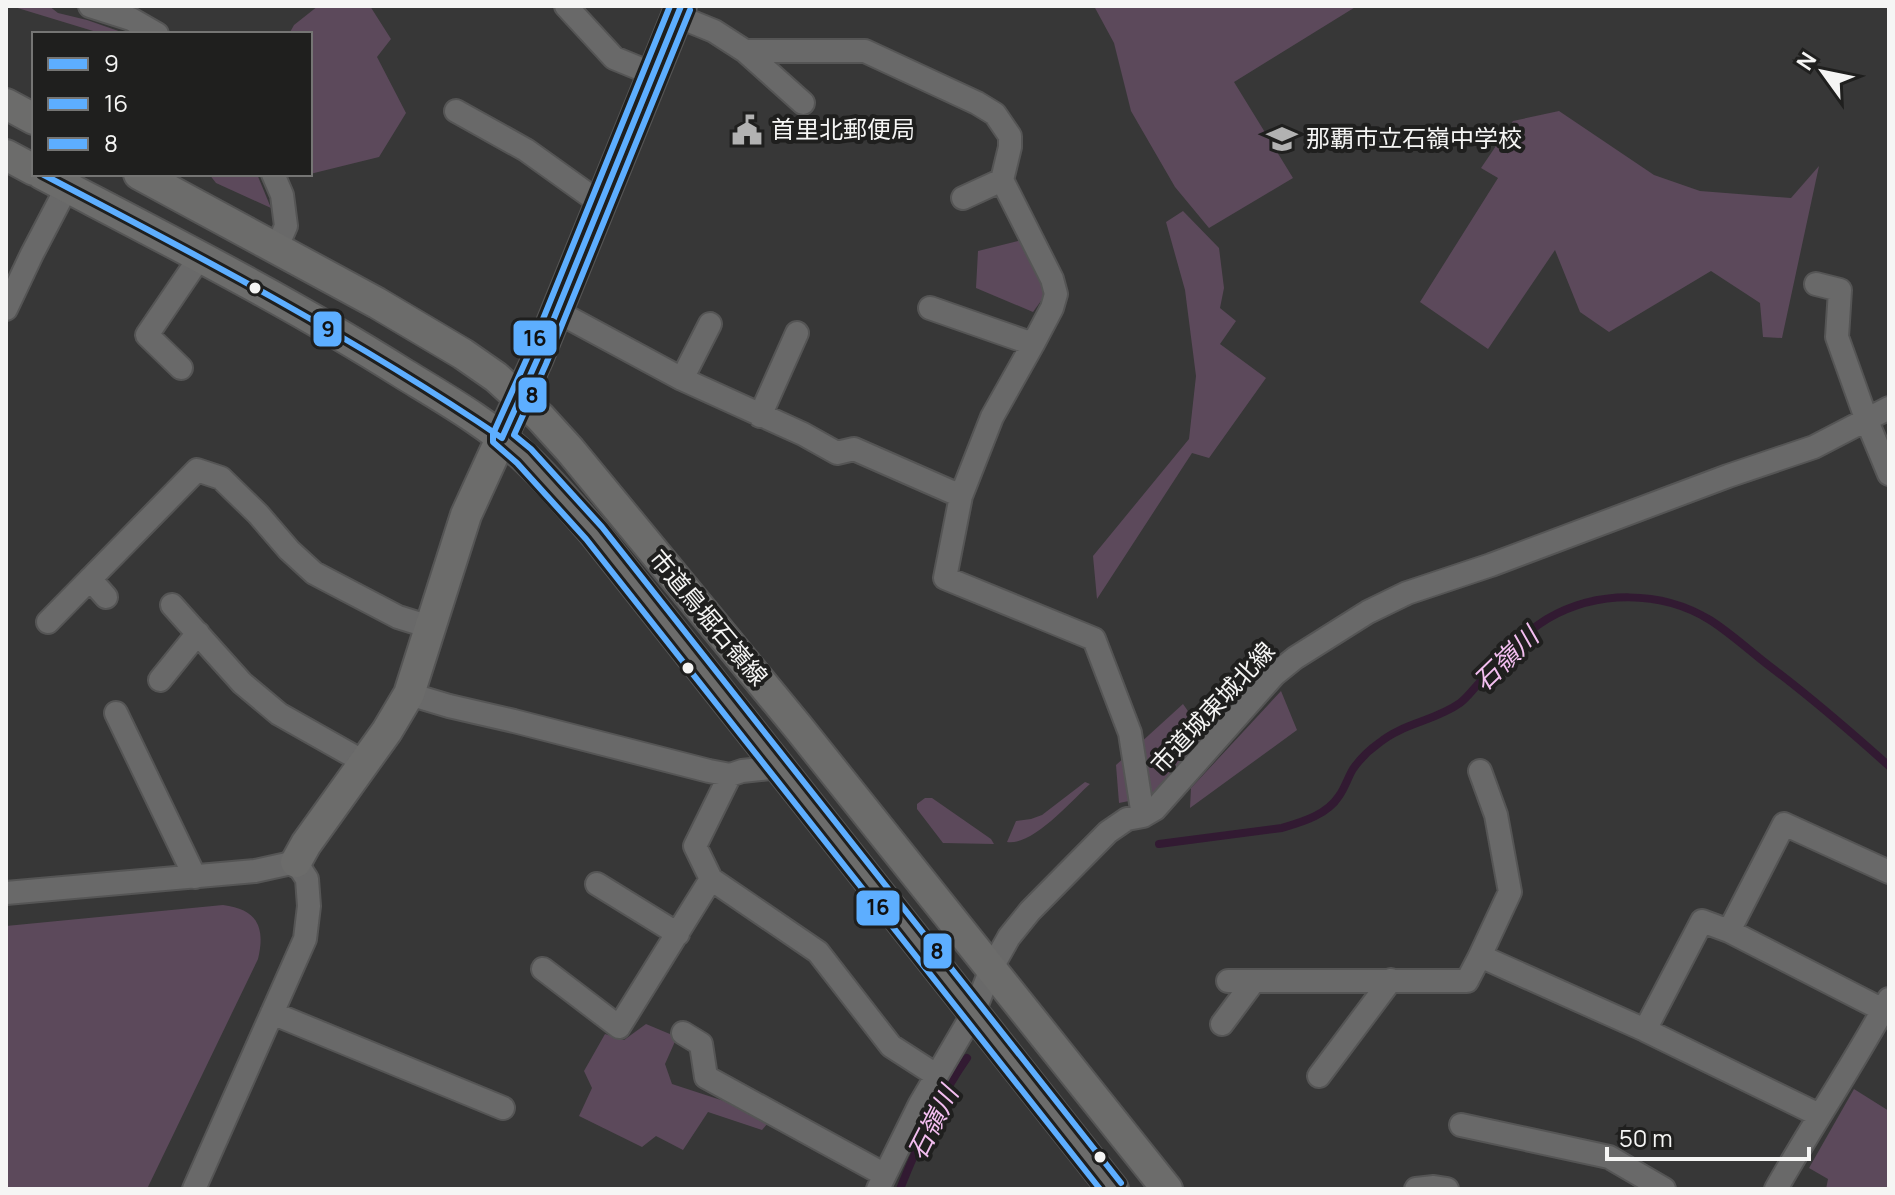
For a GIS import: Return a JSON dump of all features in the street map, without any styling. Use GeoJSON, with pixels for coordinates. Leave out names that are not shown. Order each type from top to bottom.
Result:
{"type":"FeatureCollection","features":[{"type":"Feature","properties":{"kind":"street"},"geometry":{"type":"LineString","coordinates":[[90,6],[131,19],[154,32]]}},
{"type":"Feature","properties":{"kind":"street"},"geometry":{"type":"LineString","coordinates":[[566,6],[614,58],[653,74]]}},
{"type":"Feature","properties":{"kind":"street"},"geometry":{"type":"LineString","coordinates":[[6,893],[255,871],[296,862],[409,694],[466,515],[520,399],[679,11],[745,51],[803,103]]}},
{"type":"Feature","properties":{"kind":"street"},"geometry":{"type":"LineString","coordinates":[[745,51],[865,51],[977,103],[995,114],[1010,136],[1002,180],[1052,279],[1056,294],[1052,308],[992,417],[961,496],[945,578],[1094,639],[1130,733],[1143,816]]}},
{"type":"Feature","properties":{"kind":"street"},"geometry":{"type":"LineString","coordinates":[[6,104],[32,118]]}},
{"type":"Feature","properties":{"kind":"street"},"geometry":{"type":"LineString","coordinates":[[456,111],[526,150],[600,203]]}},
{"type":"Feature","properties":{"kind":"street"},"geometry":{"type":"LineString","coordinates":[[6,155],[32,169]]}},
{"type":"Feature","properties":{"kind":"street","name":"市道鳥堀石嶺線"},"geometry":{"type":"LineString","coordinates":[[143,176],[409,320],[496,377],[540,417],[798,727],[1167,1189]]}},
{"type":"Feature","properties":{"kind":"street"},"geometry":{"type":"LineString","coordinates":[[274,176],[282,195],[286,226],[277,247]]}},
{"type":"Feature","properties":{"kind":"street"},"geometry":{"type":"LineString","coordinates":[[963,198],[1002,180]]}},
{"type":"Feature","properties":{"kind":"street"},"geometry":{"type":"LineString","coordinates":[[6,309],[32,254],[55,181]]}},
{"type":"Feature","properties":{"kind":"street","name":"市道鳥堀石嶺線"},"geometry":{"type":"LineString","coordinates":[[55,181],[329,328],[452,404],[524,456],[594,533],[1113,1189]]}},
{"type":"Feature","properties":{"kind":"street"},"geometry":{"type":"LineString","coordinates":[[181,368],[147,335],[200,257]]}},
{"type":"Feature","properties":{"kind":"street"},"geometry":{"type":"LineString","coordinates":[[1816,284],[1840,290],[1837,337],[1889,474]]}},
{"type":"Feature","properties":{"kind":"street"},"geometry":{"type":"LineString","coordinates":[[930,308],[1033,344]]}},
{"type":"Feature","properties":{"kind":"street"},"geometry":{"type":"LineString","coordinates":[[556,311],[682,379],[803,434],[837,453],[854,449],[961,496]]}},
{"type":"Feature","properties":{"kind":"street"},"geometry":{"type":"LineString","coordinates":[[682,379],[710,324]]}},
{"type":"Feature","properties":{"kind":"street"},"geometry":{"type":"LineString","coordinates":[[760,416],[797,333]]}},
{"type":"Feature","properties":{"kind":"street","name":"市道城東城北線"},"geometry":{"type":"LineString","coordinates":[[882,1182],[936,1075],[974,1012],[991,969],[1009,937],[1030,911],[1108,832],[1127,819],[1143,816],[1155,809],[1274,675],[1295,658],[1368,612],[1407,593],[1814,447],[1889,408]]}},
{"type":"Feature","properties":{"kind":"street"},"geometry":{"type":"LineString","coordinates":[[48,622],[197,470],[221,478],[314,573],[398,617],[430,627]]}},
{"type":"Feature","properties":{"kind":"street"},"geometry":{"type":"LineString","coordinates":[[90,579],[106,597]]}},
{"type":"Feature","properties":{"kind":"street"},"geometry":{"type":"LineString","coordinates":[[172,605],[242,683],[279,714],[364,762]]}},
{"type":"Feature","properties":{"kind":"street"},"geometry":{"type":"LineString","coordinates":[[160,680],[198,633]]}},
{"type":"Feature","properties":{"kind":"street"},"geometry":{"type":"LineString","coordinates":[[409,694],[709,771],[730,775],[780,767]]}},
{"type":"Feature","properties":{"kind":"street"},"geometry":{"type":"LineString","coordinates":[[116,713],[195,877]]}},
{"type":"Feature","properties":{"kind":"street"},"geometry":{"type":"LineString","coordinates":[[1228,981],[1467,981],[1510,892],[1496,815],[1480,771]]}},
{"type":"Feature","properties":{"kind":"street"},"geometry":{"type":"LineString","coordinates":[[730,775],[695,846],[711,879],[818,952],[891,1046],[936,1075]]}},
{"type":"Feature","properties":{"kind":"street"},"geometry":{"type":"LineString","coordinates":[[1729,931],[1784,824],[1889,872]]}},
{"type":"Feature","properties":{"kind":"street"},"geometry":{"type":"LineString","coordinates":[[194,1189],[305,939],[309,906],[307,879],[296,862]]}},
{"type":"Feature","properties":{"kind":"street"},"geometry":{"type":"LineString","coordinates":[[543,969],[619,1027],[711,879]]}},
{"type":"Feature","properties":{"kind":"street"},"geometry":{"type":"LineString","coordinates":[[597,884],[678,934]]}},
{"type":"Feature","properties":{"kind":"street"},"geometry":{"type":"LineString","coordinates":[[1645,1030],[1702,921],[1886,1005],[1776,1189]]}},
{"type":"Feature","properties":{"kind":"street"},"geometry":{"type":"LineString","coordinates":[[1480,956],[1645,1030],[1819,1115]]}},
{"type":"Feature","properties":{"kind":"street"},"geometry":{"type":"LineString","coordinates":[[1319,1076],[1391,980]]}},
{"type":"Feature","properties":{"kind":"street"},"geometry":{"type":"LineString","coordinates":[[1222,1024],[1254,981]]}},
{"type":"Feature","properties":{"kind":"street"},"geometry":{"type":"LineString","coordinates":[[272,1013],[503,1108]]}},
{"type":"Feature","properties":{"kind":"street"},"geometry":{"type":"LineString","coordinates":[[683,1033],[701,1044],[706,1077],[882,1182]]}},
{"type":"Feature","properties":{"kind":"street"},"geometry":{"type":"LineString","coordinates":[[1461,1125],[1609,1157],[1664,1189]]}},
{"type":"Feature","properties":{"kind":"street"},"geometry":{"type":"LineString","coordinates":[[1416,1189],[1447,1189]]}},
{"type":"Feature","properties":{"kind":"shaded area"},"geometry":{"type":"Polygon","coordinates":[[[11,6],[49,6],[58,13],[121,32],[96,32],[11,6]]]}},
{"type":"Feature","properties":{"kind":"shaded area"},"geometry":{"type":"Polygon","coordinates":[[[318,6],[370,6],[391,39],[377,57],[406,113],[379,157],[312,174],[312,32],[290,32],[294,25],[318,6]]]}},
{"type":"Feature","properties":{"kind":"shaded area"},"geometry":{"type":"Polygon","coordinates":[[[1094,6],[1357,6],[1234,82],[1293,178],[1209,228],[1175,187],[1131,111],[1114,43],[1094,6]]]}},
{"type":"Feature","properties":{"kind":"shaded area"},"geometry":{"type":"Polygon","coordinates":[[[1559,111],[1654,175],[1700,191],[1791,198],[1819,166],[1782,338],[1763,337],[1760,303],[1711,271],[1609,332],[1580,312],[1555,250],[1488,349],[1420,302],[1498,178],[1481,168],[1513,121],[1559,111]]]}},
{"type":"Feature","properties":{"kind":"shaded area"},"geometry":{"type":"Polygon","coordinates":[[[211,176],[258,176],[271,208],[216,183],[211,176]]]}},
{"type":"Feature","properties":{"kind":"shaded area"},"geometry":{"type":"Polygon","coordinates":[[[1183,211],[1219,248],[1224,288],[1220,308],[1236,321],[1220,344],[1266,378],[1209,458],[1192,453],[1097,599],[1093,556],[1189,439],[1196,376],[1185,290],[1166,222],[1183,211]]]}},
{"type":"Feature","properties":{"kind":"shaded area"},"geometry":{"type":"Polygon","coordinates":[[[1022,240],[1046,294],[1033,312],[976,288],[978,251],[1022,240]]]}},
{"type":"Feature","properties":{"kind":"shaded area"},"geometry":{"type":"Polygon","coordinates":[[[1281,691],[1297,730],[1190,808],[1191,788],[1281,691]]]}},
{"type":"Feature","properties":{"kind":"shaded area"},"geometry":{"type":"Polygon","coordinates":[[[1183,704],[1194,722],[1200,741],[1154,796],[1119,803],[1116,765],[1183,704]]]}},
{"type":"Feature","properties":{"kind":"shaded area"},"geometry":{"type":"Polygon","coordinates":[[[1085,782],[1090,784],[1040,830],[1017,841],[1007,842],[1016,821],[1042,815],[1085,782]]]}},
{"type":"Feature","properties":{"kind":"shaded area"},"geometry":{"type":"Polygon","coordinates":[[[925,798],[932,798],[994,844],[943,843],[917,809],[917,804],[925,798]]]}},
{"type":"Feature","properties":{"kind":"shaded area"},"geometry":{"type":"Polygon","coordinates":[[[223,905],[244,910],[256,921],[261,937],[258,959],[147,1189],[6,1189],[6,926],[223,905]]]}},
{"type":"Feature","properties":{"kind":"shaded area"},"geometry":{"type":"Polygon","coordinates":[[[646,1024],[677,1037],[665,1064],[672,1084],[724,1101],[768,1123],[762,1130],[708,1112],[683,1150],[656,1136],[642,1147],[579,1116],[592,1088],[584,1071],[605,1034],[624,1040],[646,1024]]]}},
{"type":"Feature","properties":{"kind":"shaded area"},"geometry":{"type":"Polygon","coordinates":[[[1854,1089],[1889,1111],[1889,1189],[1826,1189],[1828,1179],[1809,1168],[1854,1089]]]}},
{"type":"Feature","properties":{"kind":"waterway","name":"石嶺川"},"geometry":{"type":"LineString","coordinates":[[1159,844],[1282,828],[1321,813],[1334,803],[1362,758],[1388,736],[1460,703],[1512,647],[1547,619],[1566,609],[1608,599],[1629,597],[1671,603],[1710,620],[1817,704],[1889,766]]}},
{"type":"Feature","properties":{"kind":"waterway","name":"石嶺川"},"geometry":{"type":"LineString","coordinates":[[900,1189],[930,1122],[967,1058]]}},
{"type":"Feature","properties":{"kind":"transit line","name":"16"},"geometry":{"type":"LineString","coordinates":[[670,6],[528,356],[493,434],[493,442],[517,463],[586,539],[1100,1189]]}},
{"type":"Feature","properties":{"kind":"transit line","name":"9"},"geometry":{"type":"LineString","coordinates":[[502,438],[537,360],[681,6]]}},
{"type":"Feature","properties":{"kind":"transit line","name":"8"},"geometry":{"type":"LineString","coordinates":[[690,10],[514,435],[531,449],[602,527],[1121,1183]]}},
{"type":"Feature","properties":{"kind":"transit line","name":"9"},"geometry":{"type":"LineString","coordinates":[[46,176],[333,332],[502,438]]}},
{"type":"Feature","properties":{"kind":"place","name":"首里北郵便局"},"geometry":{"type":"Point","coordinates":[747,130]}},
{"type":"Feature","properties":{"kind":"place","name":"那覇市立石嶺中学校"},"geometry":{"type":"Point","coordinates":[1282,139]}}]}
